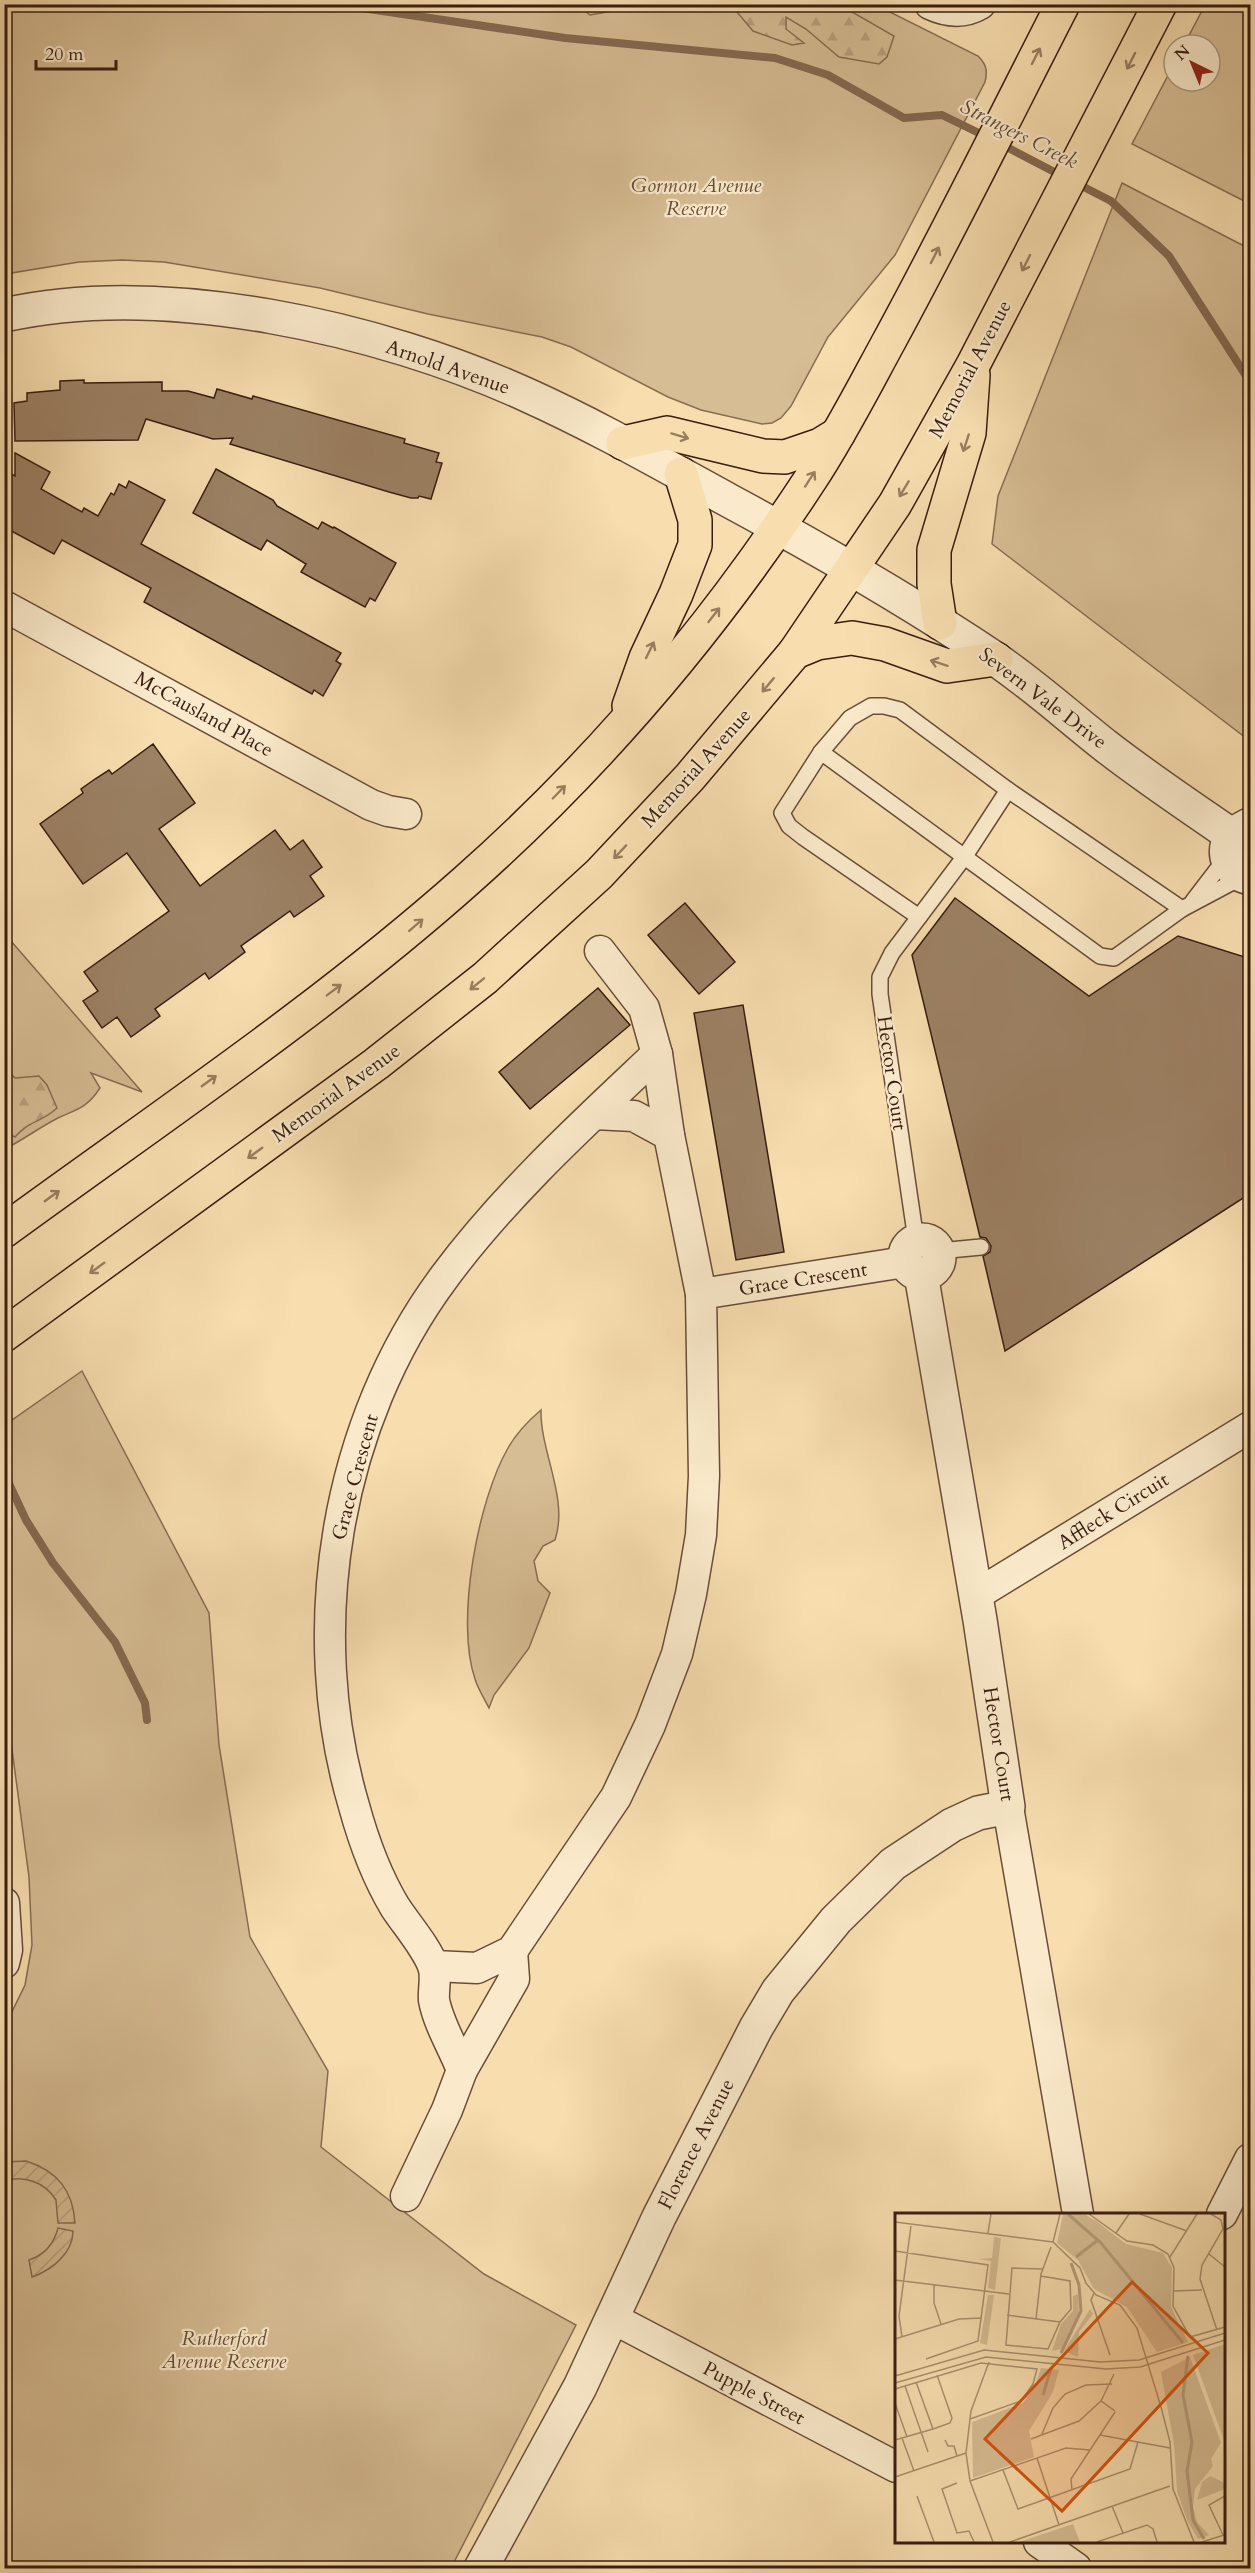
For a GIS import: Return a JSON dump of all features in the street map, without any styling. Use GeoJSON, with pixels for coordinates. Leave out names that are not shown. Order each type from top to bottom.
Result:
{"type":"FeatureCollection","features":[{"type":"Feature","properties":{"kind":"main road"},"geometry":{"type":"LineString","coordinates":[[4,1231],[378,956],[470,878],[540,812],[623,725],[708,623],[777,527],[838,434],[1063,4]]}},
{"type":"Feature","properties":{"kind":"main road","name":"Memorial Avenue"},"geometry":{"type":"LineString","coordinates":[[4,1335],[376,1064],[485,978],[600,874],[690,777],[795,652],[895,504],[973,365],[1160,4]]}},
{"type":"Feature","properties":{"kind":"main road"},"geometry":{"type":"LineString","coordinates":[[940,624],[934,584],[934,550],[969,433],[973,365]]}},
{"type":"Feature","properties":{"kind":"main road"},"geometry":{"type":"LineString","coordinates":[[623,443],[667,433],[763,456],[785,457],[820,445],[838,434]]}},
{"type":"Feature","properties":{"kind":"main road"},"geometry":{"type":"LineString","coordinates":[[623,725],[646,658],[672,604],[695,545],[695,520],[681,474]]}},
{"type":"Feature","properties":{"kind":"main road"},"geometry":{"type":"LineString","coordinates":[[795,652],[817,643],[852,638],[885,644],[947,666],[996,659]]}},
{"type":"Feature","properties":{"kind":"street"},"geometry":{"type":"LineString","coordinates":[[930,4],[952,12],[963,11],[980,4]]}},
{"type":"Feature","properties":{"kind":"street","name":"Arnold Avenue"},"geometry":{"type":"LineString","coordinates":[[4,315],[85,303],[142,303],[250,314],[423,355],[526,394],[681,474],[850,570]]}},
{"type":"Feature","properties":{"kind":"street","name":"Severn Vale Drive"},"geometry":{"type":"LineString","coordinates":[[850,570],[996,659],[1240,854]]}},
{"type":"Feature","properties":{"kind":"street","name":"McCausland Place"},"geometry":{"type":"LineString","coordinates":[[4,606],[371,805],[406,814]]}},
{"type":"Feature","properties":{"kind":"street"},"geometry":{"type":"LineString","coordinates":[[462,2070],[434,2002],[434,1966],[477,1968],[512,1951],[616,1797],[650,1725],[677,1654],[691,1594],[701,1535],[704,1476],[701,1294],[669,1135],[657,1054],[644,1008],[600,951]]}},
{"type":"Feature","properties":{"kind":"street","name":"Grace Crescent"},"geometry":{"type":"LineString","coordinates":[[434,1966],[393,1904],[371,1856],[353,1805],[333,1701],[329,1615],[338,1526],[362,1437],[397,1348],[444,1276],[502,1206],[657,1054]]}},
{"type":"Feature","properties":{"kind":"street"},"geometry":{"type":"LineString","coordinates":[[594,1114],[634,1116],[669,1135]]}},
{"type":"Feature","properties":{"kind":"street","name":"Grace Crescent"},"geometry":{"type":"LineString","coordinates":[[701,1294],[920,1257]]}},
{"type":"Feature","properties":{"kind":"street","name":"Hector Court"},"geometry":{"type":"LineString","coordinates":[[920,1257],[976,1595],[1008,1808],[1078,2213]]}},
{"type":"Feature","properties":{"kind":"street","name":"Affleck Circuit"},"geometry":{"type":"LineString","coordinates":[[976,1595],[1251,1426]]}},
{"type":"Feature","properties":{"kind":"street","name":"Florence Avenue"},"geometry":{"type":"LineString","coordinates":[[482,2568],[580,2387],[658,2217],[778,1990],[836,1920],[893,1864],[952,1825],[978,1812],[1008,1808]]}},
{"type":"Feature","properties":{"kind":"street"},"geometry":{"type":"LineString","coordinates":[[4,1903],[7,1950],[4,1963]]}},
{"type":"Feature","properties":{"kind":"street"},"geometry":{"type":"LineString","coordinates":[[406,2196],[447,2110],[462,2070],[514,1978],[512,1951]]}},
{"type":"Feature","properties":{"kind":"street"},"geometry":{"type":"LineString","coordinates":[[1223,2213],[1251,2159]]}},
{"type":"Feature","properties":{"kind":"street","name":"Pupple Street"},"geometry":{"type":"LineString","coordinates":[[612,2318],[895,2466]]}},
{"type":"Feature","properties":{"kind":"street"},"geometry":{"type":"LineString","coordinates":[[1045,2550],[1076,2568]]}},
{"type":"Feature","properties":{"kind":"lane"},"geometry":{"type":"LineString","coordinates":[[920,917],[789,826],[782,813],[821,752],[850,717],[871,706],[900,710],[1008,790],[1188,905]]}},
{"type":"Feature","properties":{"kind":"lane"},"geometry":{"type":"LineString","coordinates":[[821,752],[965,856],[1090,951],[1107,959],[1128,949],[1188,905],[1240,854]]}},
{"type":"Feature","properties":{"kind":"lane","name":"Hector Court"},"geometry":{"type":"LineString","coordinates":[[920,1257],[880,994],[880,977],[892,953],[965,856],[1008,790]]}},
{"type":"Feature","properties":{"kind":"lane"},"geometry":{"type":"LineString","coordinates":[[1188,905],[1240,854]]}},
{"type":"Feature","properties":{"kind":"lane"},"geometry":{"type":"LineString","coordinates":[[920,1257],[981,1247]]}},
{"type":"Feature","properties":{"kind":"green space","name":"Gormon Avenue Reserve"},"geometry":{"type":"Polygon","coordinates":[[[5,5],[876,5],[978,56],[985,65],[986,74],[985,82],[895,255],[828,337],[791,406],[781,418],[772,423],[762,424],[701,410],[668,397],[571,347],[542,337],[428,314],[320,288],[164,262],[122,260],[79,262],[5,274],[5,5]]]}},
{"type":"Feature","properties":{"kind":"green space"},"geometry":{"type":"Polygon","coordinates":[[[578,5],[635,5],[590,15],[578,5]]]}},
{"type":"Feature","properties":{"kind":"green space"},"geometry":{"type":"Polygon","coordinates":[[[725,5],[840,5],[894,36],[887,57],[879,64],[839,57],[806,29],[786,17],[786,29],[804,43],[792,45],[753,31],[737,12],[725,5]]]}},
{"type":"Feature","properties":{"kind":"green space"},"geometry":{"type":"Polygon","coordinates":[[[1205,5],[1250,5],[1250,204],[1132,144],[1162,87],[1162,93],[1222,93],[1222,33],[1190,33],[1205,5]]]}},
{"type":"Feature","properties":{"kind":"green space"},"geometry":{"type":"Polygon","coordinates":[[[1122,183],[1250,249],[1250,741],[992,544],[998,496],[1122,183]]]}},
{"type":"Feature","properties":{"kind":"green space"},"geometry":{"type":"Polygon","coordinates":[[[4,933],[142,1092],[91,1073],[100,1088],[91,1100],[5,1149],[4,933]]]}},
{"type":"Feature","properties":{"kind":"green space"},"geometry":{"type":"Polygon","coordinates":[[[4,1067],[15,1078],[39,1076],[47,1085],[57,1108],[26,1127],[15,1137],[5,1132],[4,1067]]]}},
{"type":"Feature","properties":{"kind":"green space","name":"Rutherford Avenue Reserve"},"geometry":{"type":"Polygon","coordinates":[[[82,1371],[209,1613],[219,1745],[250,1937],[328,2071],[321,2147],[484,2274],[576,2325],[451,2568],[5,2568],[4,2028],[25,1985],[32,1945],[29,1877],[5,1697],[5,1425],[82,1371]]]}},
{"type":"Feature","properties":{"kind":"green space"},"geometry":{"type":"Polygon","coordinates":[[[541,1410],[542,1426],[559,1508],[555,1540],[543,1546],[534,1561],[538,1581],[550,1593],[529,1648],[494,1695],[489,1708],[476,1683],[469,1655],[469,1594],[473,1561],[487,1498],[497,1470],[515,1437],[541,1410]]]}},
{"type":"Feature","properties":{"kind":"green space"},"geometry":{"type":"Polygon","coordinates":[[[26,2161],[46,2170],[61,2183],[71,2201],[75,2223],[58,2223],[56,2200],[40,2184],[19,2179],[5,2181],[5,2162],[26,2161]]]}},
{"type":"Feature","properties":{"kind":"green space"},"geometry":{"type":"Polygon","coordinates":[[[58,2228],[73,2231],[69,2246],[60,2260],[47,2270],[32,2277],[29,2260],[48,2248],[58,2228]]]}},
{"type":"Feature","properties":{"kind":"building"},"geometry":{"type":"Polygon","coordinates":[[[84,380],[84,383],[162,382],[162,391],[188,391],[214,398],[217,389],[252,399],[253,396],[405,439],[404,443],[439,453],[436,462],[442,463],[431,499],[419,496],[411,498],[230,444],[233,438],[213,439],[146,419],[138,440],[15,441],[14,403],[27,401],[27,393],[60,390],[60,381],[84,380]]]}},
{"type":"Feature","properties":{"kind":"building"},"geometry":{"type":"Polygon","coordinates":[[[15,453],[50,472],[41,489],[82,512],[84,508],[98,516],[111,493],[114,495],[119,484],[126,488],[129,481],[165,500],[141,544],[341,653],[336,661],[341,664],[323,696],[314,690],[312,694],[144,602],[151,588],[62,540],[54,554],[4,527],[4,470],[15,476],[15,453]]]}},
{"type":"Feature","properties":{"kind":"building"},"geometry":{"type":"Polygon","coordinates":[[[216,469],[273,500],[277,506],[318,529],[322,522],[334,527],[396,563],[375,601],[370,598],[365,607],[301,572],[306,564],[267,540],[261,550],[193,513],[216,469]]]}},
{"type":"Feature","properties":{"kind":"building"},"geometry":{"type":"Polygon","coordinates":[[[153,744],[195,803],[159,829],[200,886],[275,830],[290,850],[303,840],[322,867],[310,876],[324,896],[294,917],[290,911],[241,946],[245,952],[209,979],[205,973],[155,1009],[160,1016],[131,1037],[117,1017],[102,1028],[83,1001],[98,991],[84,972],[169,911],[127,853],[83,884],[40,824],[83,793],[81,789],[95,779],[109,770],[112,774],[153,744]]]}},
{"type":"Feature","properties":{"kind":"building"},"geometry":{"type":"Polygon","coordinates":[[[955,898],[1089,996],[1178,936],[1251,959],[1251,1193],[1005,1351],[983,1256],[990,1252],[991,1246],[986,1238],[980,1237],[912,955],[955,898]]]}},
{"type":"Feature","properties":{"kind":"building"},"geometry":{"type":"Polygon","coordinates":[[[685,903],[735,962],[699,994],[648,935],[685,903]]]}},
{"type":"Feature","properties":{"kind":"building"},"geometry":{"type":"Polygon","coordinates":[[[598,988],[630,1025],[530,1109],[499,1072],[598,988]]]}},
{"type":"Feature","properties":{"kind":"building"},"geometry":{"type":"Polygon","coordinates":[[[743,1005],[784,1252],[736,1260],[694,1013],[743,1005]]]}},
{"type":"Feature","properties":{"kind":"waterway","name":"Strangers Creek"},"geometry":{"type":"LineString","coordinates":[[335,4],[565,38],[775,58],[828,75],[904,118],[942,115],[987,137]]}},
{"type":"Feature","properties":{"kind":"waterway","name":"Strangers Creek"},"geometry":{"type":"LineString","coordinates":[[999,143],[1064,177]]}},
{"type":"Feature","properties":{"kind":"waterway","name":"Strangers Creek"},"geometry":{"type":"LineString","coordinates":[[1076,183],[1111,201],[1169,256],[1250,382]]}},
{"type":"Feature","properties":{"kind":"waterway"},"geometry":{"type":"LineString","coordinates":[[4,1473],[26,1520],[53,1563],[115,1642],[145,1703],[147,1720]]}}]}
